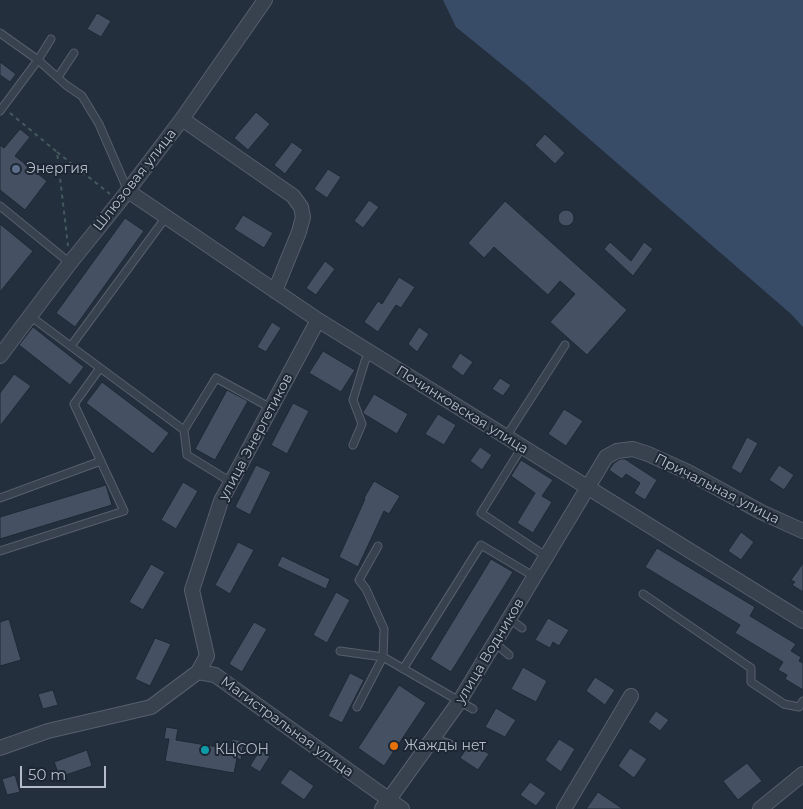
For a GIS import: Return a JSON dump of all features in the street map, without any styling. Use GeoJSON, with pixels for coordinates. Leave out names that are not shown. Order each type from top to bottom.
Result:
{"type":"FeatureCollection","features":[{"type":"Feature","properties":{"kind":"street","name":"Шлюзовая улица"},"geometry":{"type":"LineString","coordinates":[[0,356],[182,119],[265,0]]}},
{"type":"Feature","properties":{"kind":"street"},"geometry":{"type":"LineString","coordinates":[[182,119],[293,196],[301,208],[303,217],[299,232],[275,291]]}},
{"type":"Feature","properties":{"kind":"street","name":"Починковская улица"},"geometry":{"type":"LineString","coordinates":[[124,196],[166,217],[370,353],[803,620]]}},
{"type":"Feature","properties":{"kind":"street","name":"улица Энергетиков"},"geometry":{"type":"LineString","coordinates":[[198,672],[207,656],[192,590],[221,501],[318,320]]}},
{"type":"Feature","properties":{"kind":"street","name":"Причальная улица"},"geometry":{"type":"LineString","coordinates":[[589,487],[606,457],[617,452],[633,449],[688,472],[761,512],[803,531]]}},
{"type":"Feature","properties":{"kind":"street","name":"улица Водников"},"geometry":{"type":"LineString","coordinates":[[385,804],[459,702],[589,487]]}},
{"type":"Feature","properties":{"kind":"street"},"geometry":{"type":"LineString","coordinates":[[0,748],[48,731],[151,707],[198,672]]}},
{"type":"Feature","properties":{"kind":"street","name":"Магистральная улица"},"geometry":{"type":"LineString","coordinates":[[198,672],[215,675],[385,804],[402,809]]}},
{"type":"Feature","properties":{"kind":"street"},"geometry":{"type":"LineString","coordinates":[[564,809],[631,696]]}},
{"type":"Feature","properties":{"kind":"street"},"geometry":{"type":"LineString","coordinates":[[760,809],[803,774]]}},
{"type":"Feature","properties":{"kind":"lane"},"geometry":{"type":"LineString","coordinates":[[0,33],[38,60],[82,96],[99,124],[124,196]]}},
{"type":"Feature","properties":{"kind":"lane"},"geometry":{"type":"LineString","coordinates":[[2,109],[38,60],[50,40]]}},
{"type":"Feature","properties":{"kind":"lane"},"geometry":{"type":"LineString","coordinates":[[58,78],[74,52]]}},
{"type":"Feature","properties":{"kind":"lane"},"geometry":{"type":"LineString","coordinates":[[0,206],[70,264]]}},
{"type":"Feature","properties":{"kind":"lane"},"geometry":{"type":"LineString","coordinates":[[71,346],[166,217]]}},
{"type":"Feature","properties":{"kind":"lane"},"geometry":{"type":"LineString","coordinates":[[30,316],[184,430]]}},
{"type":"Feature","properties":{"kind":"lane"},"geometry":{"type":"LineString","coordinates":[[506,437],[565,344]]}},
{"type":"Feature","properties":{"kind":"lane"},"geometry":{"type":"LineString","coordinates":[[353,445],[362,424],[353,400],[365,360],[370,353]]}},
{"type":"Feature","properties":{"kind":"lane"},"geometry":{"type":"LineString","coordinates":[[0,551],[124,511],[74,404],[100,368]]}},
{"type":"Feature","properties":{"kind":"lane"},"geometry":{"type":"LineString","coordinates":[[231,482],[187,455],[184,430],[216,378],[271,408]]}},
{"type":"Feature","properties":{"kind":"lane"},"geometry":{"type":"LineString","coordinates":[[522,448],[481,513],[547,557]]}},
{"type":"Feature","properties":{"kind":"lane"},"geometry":{"type":"LineString","coordinates":[[0,498],[101,461]]}},
{"type":"Feature","properties":{"kind":"lane"},"geometry":{"type":"LineString","coordinates":[[403,669],[481,544],[535,577]]}},
{"type":"Feature","properties":{"kind":"lane"},"geometry":{"type":"LineString","coordinates":[[357,707],[383,657],[384,629],[366,589],[359,580],[378,546]]}},
{"type":"Feature","properties":{"kind":"lane"},"geometry":{"type":"LineString","coordinates":[[643,594],[751,668],[751,682],[784,704],[799,707],[803,701]]}},
{"type":"Feature","properties":{"kind":"lane"},"geometry":{"type":"LineString","coordinates":[[510,619],[522,628]]}},
{"type":"Feature","properties":{"kind":"lane"},"geometry":{"type":"LineString","coordinates":[[495,643],[509,655]]}},
{"type":"Feature","properties":{"kind":"lane"},"geometry":{"type":"LineString","coordinates":[[340,651],[383,657],[473,709]]}},
{"type":"Feature","properties":{"kind":"lane"},"geometry":{"type":"LineString","coordinates":[[433,738],[450,744]]}},
{"type":"Feature","properties":{"kind":"path"},"geometry":{"type":"LineString","coordinates":[[2,109],[57,152],[124,196]]}},
{"type":"Feature","properties":{"kind":"path"},"geometry":{"type":"LineString","coordinates":[[57,152],[70,264]]}},
{"type":"Feature","properties":{"kind":"water"},"geometry":{"type":"Polygon","coordinates":[[[443,0],[803,0],[803,327],[791,314],[526,84],[456,27],[443,0]]]}},
{"type":"Feature","properties":{"kind":"building"},"geometry":{"type":"Polygon","coordinates":[[[97,13],[111,21],[101,37],[87,29],[97,13]]]}},
{"type":"Feature","properties":{"kind":"building"},"geometry":{"type":"Polygon","coordinates":[[[0,62],[16,74],[10,82],[0,75],[0,62]]]}},
{"type":"Feature","properties":{"kind":"building"},"geometry":{"type":"Polygon","coordinates":[[[256,112],[270,124],[248,150],[234,138],[256,112]]]}},
{"type":"Feature","properties":{"kind":"building","name":"Энергия"},"geometry":{"type":"Polygon","coordinates":[[[20,129],[30,137],[15,156],[47,181],[25,210],[0,190],[0,145],[4,148],[20,129]]]}},
{"type":"Feature","properties":{"kind":"building"},"geometry":{"type":"Polygon","coordinates":[[[545,134],[565,153],[555,164],[535,145],[545,134]]]}},
{"type":"Feature","properties":{"kind":"building"},"geometry":{"type":"Polygon","coordinates":[[[292,142],[303,150],[285,174],[274,165],[292,142]]]}},
{"type":"Feature","properties":{"kind":"building"},"geometry":{"type":"Polygon","coordinates":[[[328,169],[341,177],[327,198],[314,189],[328,169]]]}},
{"type":"Feature","properties":{"kind":"building"},"geometry":{"type":"Polygon","coordinates":[[[369,200],[379,207],[363,228],[354,221],[369,200]]]}},
{"type":"Feature","properties":{"kind":"building"},"geometry":{"type":"Polygon","coordinates":[[[505,201],[627,310],[587,355],[550,322],[575,294],[560,281],[548,295],[494,247],[484,258],[468,243],[505,201]]]}},
{"type":"Feature","properties":{"kind":"building"},"geometry":{"type":"Polygon","coordinates":[[[566,210],[574,218],[566,226],[558,218],[566,210]]]}},
{"type":"Feature","properties":{"kind":"building"},"geometry":{"type":"Polygon","coordinates":[[[243,215],[273,233],[264,248],[234,229],[243,215]]]}},
{"type":"Feature","properties":{"kind":"building"},"geometry":{"type":"Polygon","coordinates":[[[125,218],[144,231],[75,327],[56,313],[125,218]]]}},
{"type":"Feature","properties":{"kind":"building"},"geometry":{"type":"Polygon","coordinates":[[[0,224],[33,251],[0,292],[0,224]]]}},
{"type":"Feature","properties":{"kind":"building"},"geometry":{"type":"Polygon","coordinates":[[[610,242],[631,261],[644,242],[653,249],[633,276],[604,249],[610,242]]]}},
{"type":"Feature","properties":{"kind":"building"},"geometry":{"type":"Polygon","coordinates":[[[325,261],[335,269],[316,295],[306,288],[325,261]]]}},
{"type":"Feature","properties":{"kind":"building"},"geometry":{"type":"Polygon","coordinates":[[[399,277],[415,287],[401,308],[396,305],[378,332],[364,322],[378,301],[382,304],[399,277]]]}},
{"type":"Feature","properties":{"kind":"building"},"geometry":{"type":"Polygon","coordinates":[[[272,322],[281,328],[266,352],[257,347],[272,322]]]}},
{"type":"Feature","properties":{"kind":"building"},"geometry":{"type":"Polygon","coordinates":[[[33,327],[84,367],[70,385],[19,345],[33,327]]]}},
{"type":"Feature","properties":{"kind":"building"},"geometry":{"type":"Polygon","coordinates":[[[419,327],[429,334],[417,352],[408,344],[419,327]]]}},
{"type":"Feature","properties":{"kind":"building"},"geometry":{"type":"Polygon","coordinates":[[[323,351],[355,370],[341,392],[309,373],[323,351]]]}},
{"type":"Feature","properties":{"kind":"building"},"geometry":{"type":"Polygon","coordinates":[[[460,353],[473,362],[463,376],[451,367],[460,353]]]}},
{"type":"Feature","properties":{"kind":"building"},"geometry":{"type":"Polygon","coordinates":[[[14,374],[31,386],[0,426],[0,393],[14,374]]]}},
{"type":"Feature","properties":{"kind":"building"},"geometry":{"type":"Polygon","coordinates":[[[500,378],[511,385],[503,396],[492,389],[500,378]]]}},
{"type":"Feature","properties":{"kind":"building"},"geometry":{"type":"Polygon","coordinates":[[[102,382],[169,433],[153,454],[86,403],[102,382]]]}},
{"type":"Feature","properties":{"kind":"building"},"geometry":{"type":"Polygon","coordinates":[[[227,390],[248,401],[215,460],[195,449],[227,390]]]}},
{"type":"Feature","properties":{"kind":"building"},"geometry":{"type":"Polygon","coordinates":[[[374,394],[408,414],[397,434],[364,414],[363,412],[374,394]]]}},
{"type":"Feature","properties":{"kind":"building"},"geometry":{"type":"Polygon","coordinates":[[[293,403],[309,411],[287,454],[271,445],[293,403]]]}},
{"type":"Feature","properties":{"kind":"building"},"geometry":{"type":"Polygon","coordinates":[[[564,409],[583,421],[566,446],[548,434],[564,409]]]}},
{"type":"Feature","properties":{"kind":"building"},"geometry":{"type":"Polygon","coordinates":[[[438,414],[456,425],[444,445],[425,434],[438,414]]]}},
{"type":"Feature","properties":{"kind":"building"},"geometry":{"type":"Polygon","coordinates":[[[747,437],[758,443],[741,474],[731,468],[747,437]]]}},
{"type":"Feature","properties":{"kind":"building"},"geometry":{"type":"Polygon","coordinates":[[[480,447],[492,455],[482,470],[470,461],[480,447]]]}},
{"type":"Feature","properties":{"kind":"building"},"geometry":{"type":"Polygon","coordinates":[[[620,459],[625,459],[657,480],[645,500],[634,493],[640,483],[626,474],[622,479],[609,470],[620,459]]]}},
{"type":"Feature","properties":{"kind":"building"},"geometry":{"type":"Polygon","coordinates":[[[521,460],[553,480],[542,496],[552,502],[533,533],[517,523],[535,493],[511,476],[521,460]]]}},
{"type":"Feature","properties":{"kind":"building"},"geometry":{"type":"Polygon","coordinates":[[[256,465],[271,472],[250,515],[235,507],[256,465]]]}},
{"type":"Feature","properties":{"kind":"building"},"geometry":{"type":"Polygon","coordinates":[[[779,465],[794,475],[784,490],[769,480],[779,465]]]}},
{"type":"Feature","properties":{"kind":"building"},"geometry":{"type":"Polygon","coordinates":[[[374,481],[400,496],[389,514],[384,511],[358,567],[339,557],[364,498],[374,481]]]}},
{"type":"Feature","properties":{"kind":"building"},"geometry":{"type":"Polygon","coordinates":[[[183,482],[198,491],[176,529],[161,520],[183,482]]]}},
{"type":"Feature","properties":{"kind":"building"},"geometry":{"type":"Polygon","coordinates":[[[106,485],[112,505],[0,539],[0,517],[106,485]]]}},
{"type":"Feature","properties":{"kind":"building"},"geometry":{"type":"Polygon","coordinates":[[[741,532],[754,542],[741,560],[728,551],[741,532]]]}},
{"type":"Feature","properties":{"kind":"building"},"geometry":{"type":"Polygon","coordinates":[[[238,542],[254,550],[230,594],[215,585],[238,542]]]}},
{"type":"Feature","properties":{"kind":"building"},"geometry":{"type":"Polygon","coordinates":[[[657,548],[755,607],[750,616],[796,644],[791,651],[801,657],[799,661],[803,663],[803,690],[785,679],[787,675],[778,670],[783,662],[735,633],[740,625],[645,567],[657,548]]]}},
{"type":"Feature","properties":{"kind":"building"},"geometry":{"type":"Polygon","coordinates":[[[282,556],[330,579],[326,589],[277,566],[282,556]]]}},
{"type":"Feature","properties":{"kind":"building"},"geometry":{"type":"Polygon","coordinates":[[[491,559],[513,572],[451,672],[430,659],[491,559]]]}},
{"type":"Feature","properties":{"kind":"building"},"geometry":{"type":"Polygon","coordinates":[[[803,563],[803,592],[792,585],[795,582],[791,580],[803,563]]]}},
{"type":"Feature","properties":{"kind":"building"},"geometry":{"type":"Polygon","coordinates":[[[151,564],[165,572],[143,610],[129,602],[151,564]]]}},
{"type":"Feature","properties":{"kind":"building"},"geometry":{"type":"Polygon","coordinates":[[[336,592],[350,600],[327,643],[313,635],[336,592]]]}},
{"type":"Feature","properties":{"kind":"building"},"geometry":{"type":"Polygon","coordinates":[[[548,618],[569,630],[559,646],[553,642],[550,648],[535,640],[548,618]]]}},
{"type":"Feature","properties":{"kind":"building"},"geometry":{"type":"Polygon","coordinates":[[[9,619],[21,660],[0,666],[0,622],[9,619]]]}},
{"type":"Feature","properties":{"kind":"building"},"geometry":{"type":"Polygon","coordinates":[[[254,622],[267,629],[242,672],[229,664],[254,622]]]}},
{"type":"Feature","properties":{"kind":"building"},"geometry":{"type":"Polygon","coordinates":[[[155,638],[171,644],[150,686],[135,679],[155,638]]]}},
{"type":"Feature","properties":{"kind":"building"},"geometry":{"type":"Polygon","coordinates":[[[523,667],[547,681],[536,702],[511,689],[523,667]]]}},
{"type":"Feature","properties":{"kind":"building"},"geometry":{"type":"Polygon","coordinates":[[[350,673],[364,680],[342,723],[328,716],[350,673]]]}},
{"type":"Feature","properties":{"kind":"building"},"geometry":{"type":"Polygon","coordinates":[[[595,677],[615,690],[605,705],[586,691],[595,677]]]}},
{"type":"Feature","properties":{"kind":"building"},"geometry":{"type":"Polygon","coordinates":[[[399,685],[426,703],[384,766],[358,748],[399,685]]]}},
{"type":"Feature","properties":{"kind":"building"},"geometry":{"type":"Polygon","coordinates":[[[53,690],[58,705],[43,709],[38,694],[53,690]]]}},
{"type":"Feature","properties":{"kind":"building"},"geometry":{"type":"Polygon","coordinates":[[[496,708],[516,720],[505,737],[485,727],[496,708]]]}},
{"type":"Feature","properties":{"kind":"building"},"geometry":{"type":"Polygon","coordinates":[[[656,711],[669,720],[660,731],[648,722],[656,711]]]}},
{"type":"Feature","properties":{"kind":"building","name":"КЦСОН"},"geometry":{"type":"Polygon","coordinates":[[[166,727],[178,729],[176,740],[230,749],[232,739],[244,741],[241,760],[237,758],[234,773],[165,761],[169,739],[164,739],[166,727]]]}},
{"type":"Feature","properties":{"kind":"building"},"geometry":{"type":"Polygon","coordinates":[[[559,739],[575,749],[561,772],[545,760],[559,739]]]}},
{"type":"Feature","properties":{"kind":"building"},"geometry":{"type":"Polygon","coordinates":[[[471,742],[489,754],[478,770],[460,758],[471,742]]]}},
{"type":"Feature","properties":{"kind":"building"},"geometry":{"type":"Polygon","coordinates":[[[630,748],[647,759],[634,778],[618,766],[630,748]]]}},
{"type":"Feature","properties":{"kind":"building"},"geometry":{"type":"Polygon","coordinates":[[[87,750],[92,766],[60,777],[54,762],[87,750]]]}},
{"type":"Feature","properties":{"kind":"building"},"geometry":{"type":"Polygon","coordinates":[[[260,750],[270,756],[260,772],[250,766],[260,750]]]}},
{"type":"Feature","properties":{"kind":"building"},"geometry":{"type":"Polygon","coordinates":[[[747,763],[762,781],[738,800],[723,781],[747,763]]]}},
{"type":"Feature","properties":{"kind":"building"},"geometry":{"type":"Polygon","coordinates":[[[290,769],[314,786],[304,800],[280,783],[290,769]]]}},
{"type":"Feature","properties":{"kind":"building"},"geometry":{"type":"Polygon","coordinates":[[[15,775],[20,792],[7,795],[2,779],[15,775]]]}},
{"type":"Feature","properties":{"kind":"building"},"geometry":{"type":"Polygon","coordinates":[[[530,782],[546,793],[536,806],[520,795],[530,782]]]}},
{"type":"Feature","properties":{"kind":"building"},"geometry":{"type":"Polygon","coordinates":[[[598,792],[623,809],[586,809],[598,792]]]}},
{"type":"Feature","properties":{"kind":"place","name":"Энергия"},"geometry":{"type":"Point","coordinates":[16,169]}},
{"type":"Feature","properties":{"kind":"place","name":"Жажды нет"},"geometry":{"type":"Point","coordinates":[394,746]}},
{"type":"Feature","properties":{"kind":"place","name":"КЦСОН"},"geometry":{"type":"Point","coordinates":[205,750]}}]}
